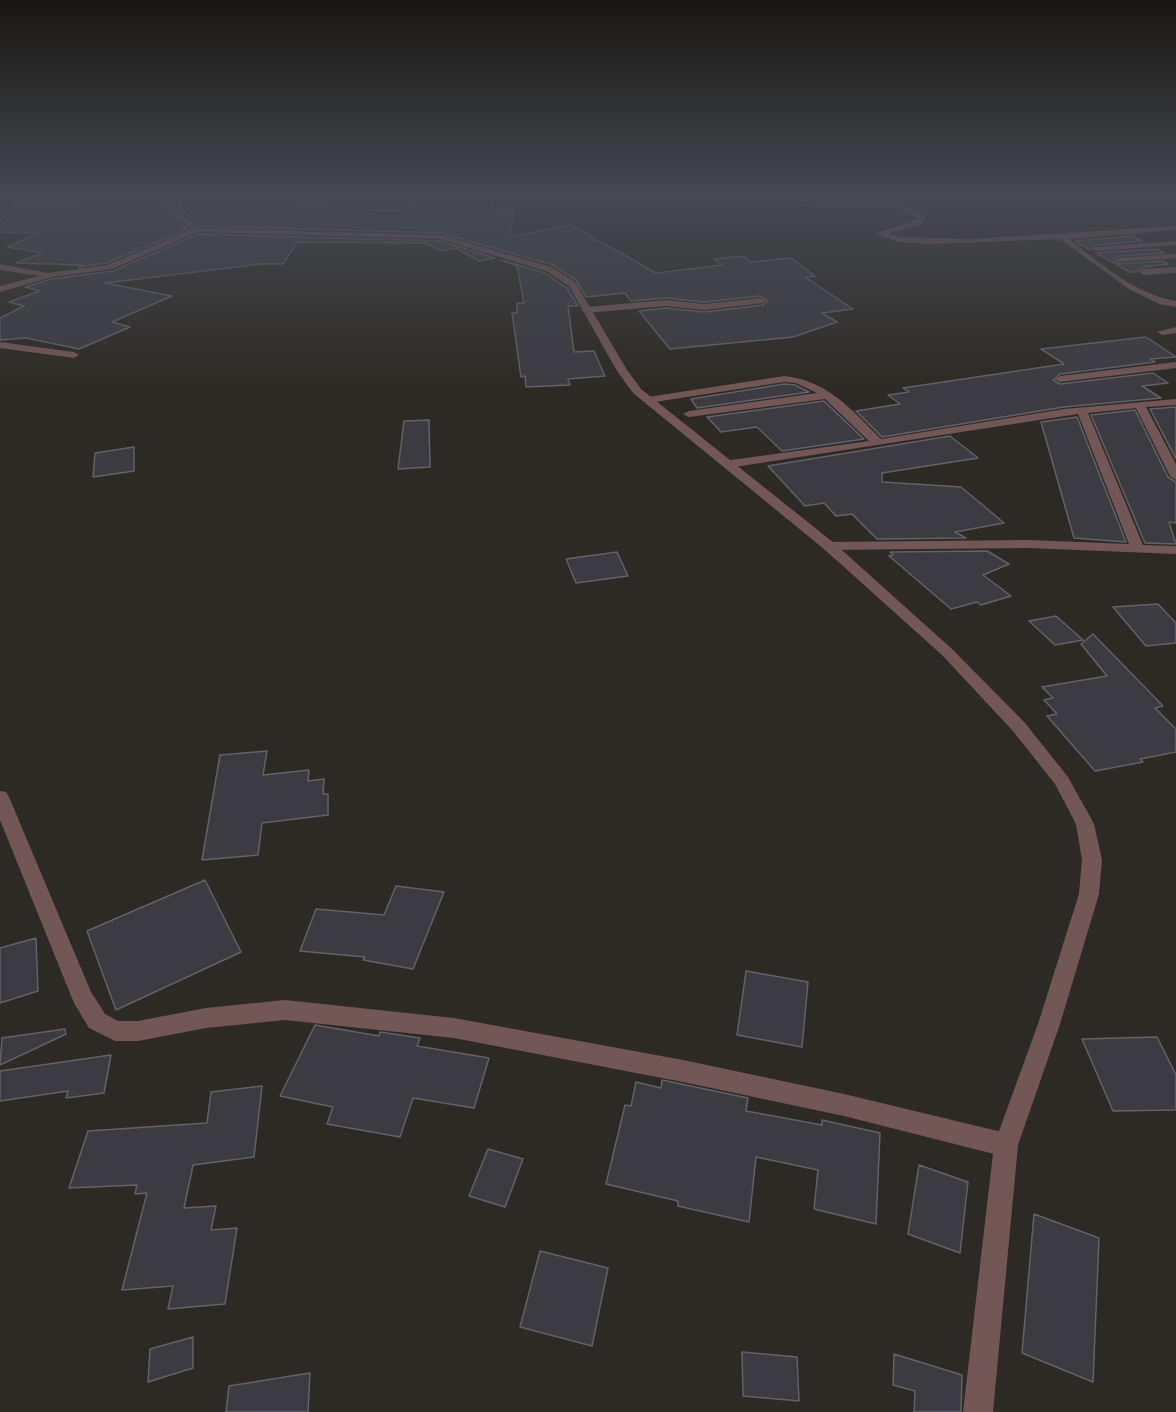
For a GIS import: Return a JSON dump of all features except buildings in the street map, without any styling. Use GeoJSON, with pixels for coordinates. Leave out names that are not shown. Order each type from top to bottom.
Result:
{"type":"FeatureCollection","features":[{"type":"Feature","properties":{"kind":"street"},"geometry":{"type":"LineString","coordinates":[[0,289],[51,275],[109,267],[122,261]]}},
{"type":"Feature","properties":{"kind":"street"},"geometry":{"type":"LineString","coordinates":[[525,261],[559,273],[572,284],[622,371],[637,391],[829,546],[947,652],[1019,728],[1062,781],[1085,824],[1092,860],[1089,894],[1049,1024],[1006,1145],[978,1412]]}},
{"type":"Feature","properties":{"kind":"street"},"geometry":{"type":"LineString","coordinates":[[1094,261],[1154,298],[1176,304]]}},
{"type":"Feature","properties":{"kind":"street"},"geometry":{"type":"LineString","coordinates":[[0,267],[51,275]]}},
{"type":"Feature","properties":{"kind":"street"},"geometry":{"type":"LineString","coordinates":[[1143,272],[1176,270]]}},
{"type":"Feature","properties":{"kind":"street"},"geometry":{"type":"LineString","coordinates":[[586,310],[666,303],[704,307],[760,301]]}},
{"type":"Feature","properties":{"kind":"street"},"geometry":{"type":"LineString","coordinates":[[1162,332],[1176,330]]}},
{"type":"Feature","properties":{"kind":"street"},"geometry":{"type":"LineString","coordinates":[[0,345],[74,355]]}},
{"type":"Feature","properties":{"kind":"street"},"geometry":{"type":"LineString","coordinates":[[1060,379],[1176,365]]}},
{"type":"Feature","properties":{"kind":"street"},"geometry":{"type":"LineString","coordinates":[[648,400],[794,379],[810,383],[827,395],[878,443]]}},
{"type":"Feature","properties":{"kind":"street"},"geometry":{"type":"LineString","coordinates":[[689,414],[827,395]]}},
{"type":"Feature","properties":{"kind":"street"},"geometry":{"type":"LineString","coordinates":[[674,396],[689,414],[691,420],[684,429]]}},
{"type":"Feature","properties":{"kind":"street"},"geometry":{"type":"LineString","coordinates":[[728,464],[878,443],[1008,420],[1139,404],[1176,402]]}},
{"type":"Feature","properties":{"kind":"street"},"geometry":{"type":"LineString","coordinates":[[1139,404],[1176,476]]}},
{"type":"Feature","properties":{"kind":"street"},"geometry":{"type":"LineString","coordinates":[[1082,411],[1138,549]]}},
{"type":"Feature","properties":{"kind":"street"},"geometry":{"type":"LineString","coordinates":[[829,546],[1029,543],[1176,550]]}},
{"type":"Feature","properties":{"kind":"street"},"geometry":{"type":"LineString","coordinates":[[0,797],[82,996],[97,1021],[115,1032],[138,1031],[206,1018],[285,1010],[454,1028],[844,1105],[1006,1145]]}}]}
